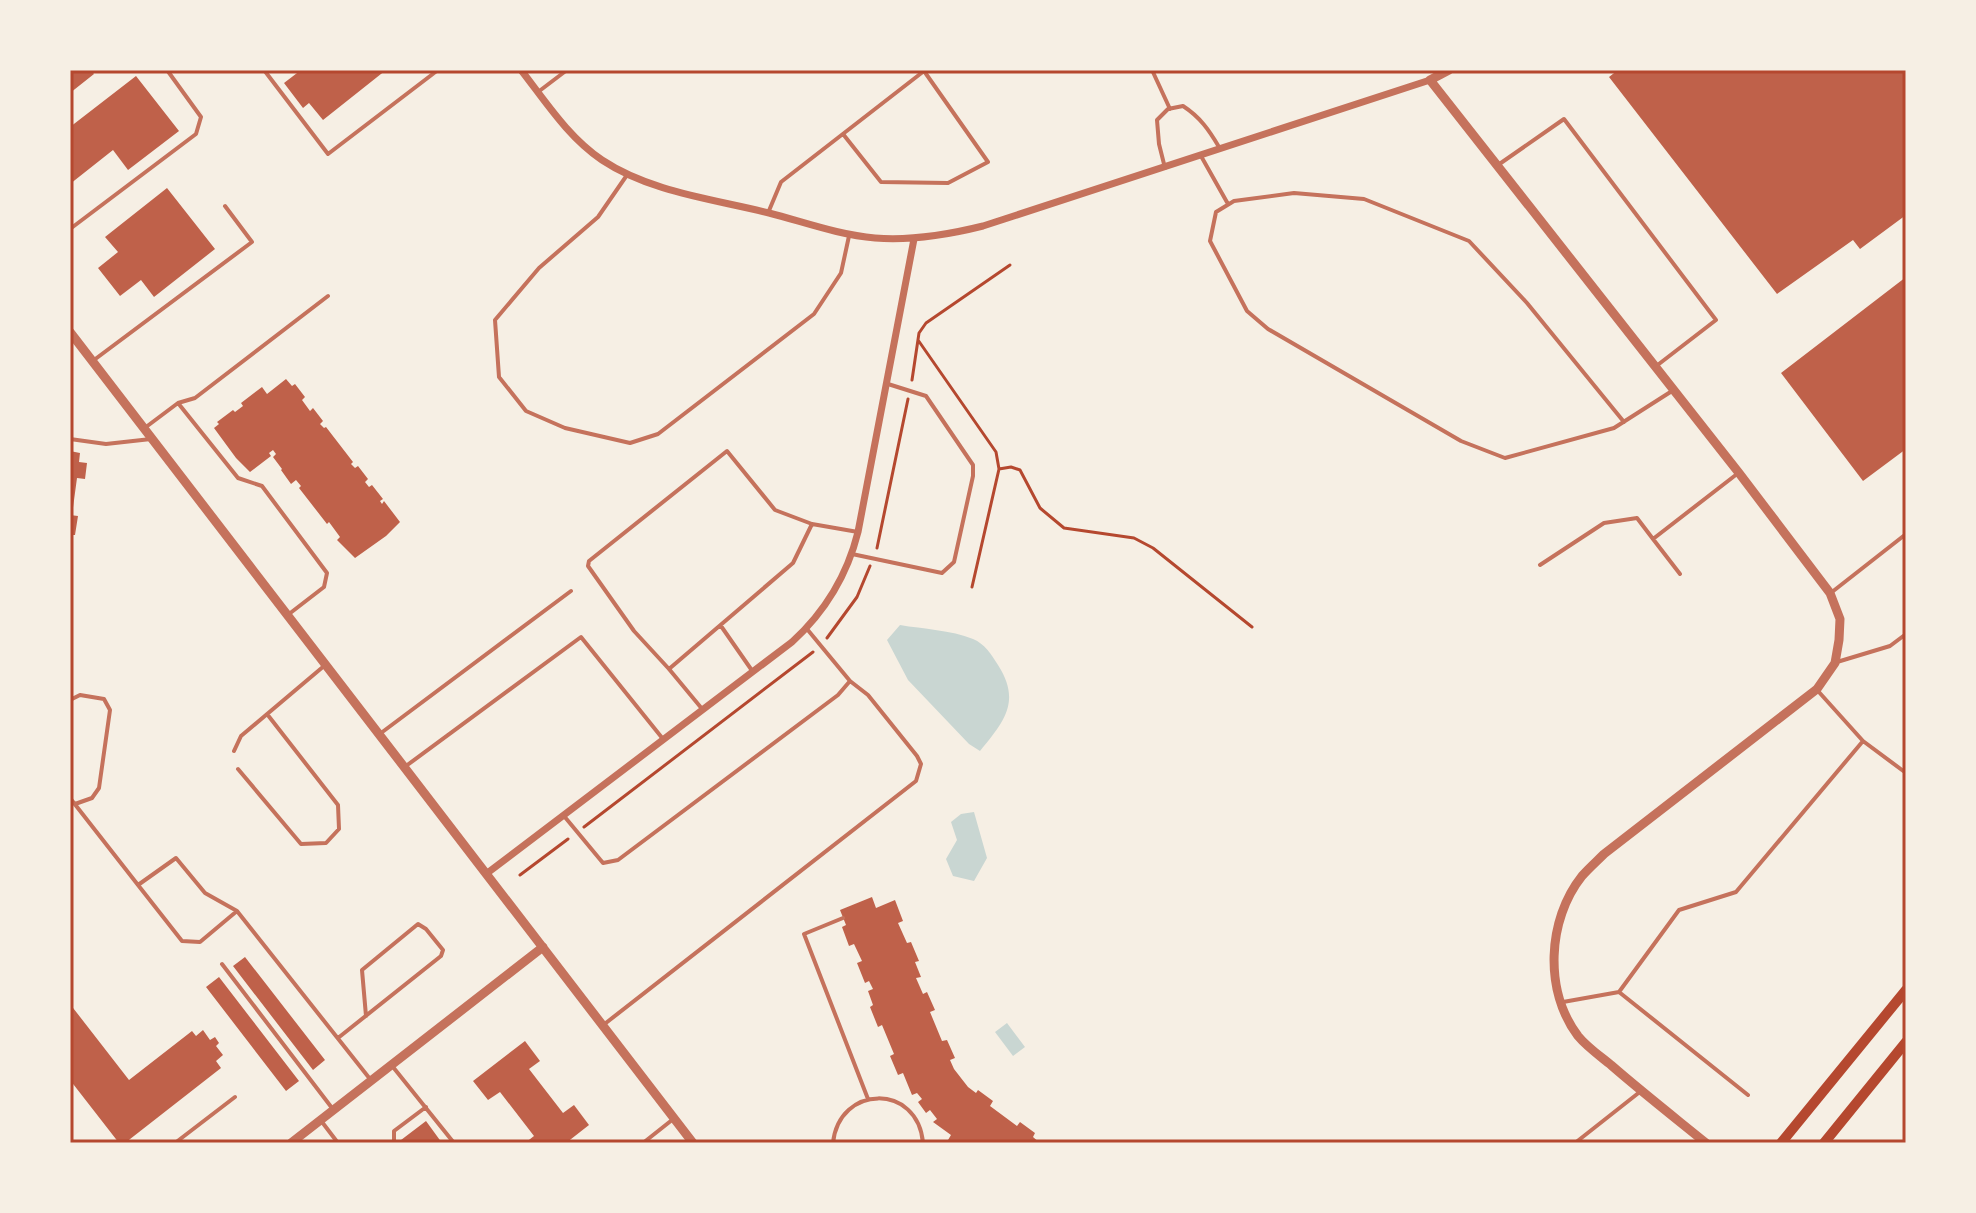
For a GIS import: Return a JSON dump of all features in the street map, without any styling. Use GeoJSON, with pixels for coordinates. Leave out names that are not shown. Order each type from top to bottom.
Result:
{"type":"FeatureCollection","features":[{"type":"Feature","properties":{"kind":"main road"},"geometry":{"type":"LineString","coordinates":[[1781,1143],[1906,990]]}},
{"type":"Feature","properties":{"kind":"main road"},"geometry":{"type":"LineString","coordinates":[[1824,1143],[1906,1042]]}},
{"type":"Feature","properties":{"kind":"street"},"geometry":{"type":"LineString","coordinates":[[521,70],[573,137],[603,160],[649,183],[850,234],[914,239],[983,226],[1430,80],[1449,70]]}},
{"type":"Feature","properties":{"kind":"street"},"geometry":{"type":"LineString","coordinates":[[1430,80],[1739,473],[1830,593],[1840,619],[1835,663],[1817,689],[1604,854],[1583,875],[1567,899],[1558,927],[1554,956],[1556,985],[1564,1014],[1580,1038],[1706,1143]]}},
{"type":"Feature","properties":{"kind":"street"},"geometry":{"type":"LineString","coordinates":[[486,874],[807,629],[839,585],[858,532],[914,239]]}},
{"type":"Feature","properties":{"kind":"street"},"geometry":{"type":"LineString","coordinates":[[70,332],[693,1143]]}},
{"type":"Feature","properties":{"kind":"street"},"geometry":{"type":"LineString","coordinates":[[291,1143],[543,947]]}},
{"type":"Feature","properties":{"kind":"lane"},"geometry":{"type":"LineString","coordinates":[[70,229],[196,134],[201,117],[167,70]]}},
{"type":"Feature","properties":{"kind":"lane"},"geometry":{"type":"LineString","coordinates":[[264,70],[328,154],[438,70]]}},
{"type":"Feature","properties":{"kind":"lane"},"geometry":{"type":"LineString","coordinates":[[538,92],[567,70]]}},
{"type":"Feature","properties":{"kind":"lane"},"geometry":{"type":"LineString","coordinates":[[1152,70],[1170,109]]}},
{"type":"Feature","properties":{"kind":"lane"},"geometry":{"type":"LineString","coordinates":[[1425,70],[1430,80]]}},
{"type":"Feature","properties":{"kind":"lane"},"geometry":{"type":"LineString","coordinates":[[768,213],[781,182],[924,71],[988,162],[948,183],[881,182],[843,134]]}},
{"type":"Feature","properties":{"kind":"lane"},"geometry":{"type":"LineString","coordinates":[[1165,168],[1157,120],[1170,109],[1183,106],[1196,115],[1208,127],[1221,149]]}},
{"type":"Feature","properties":{"kind":"lane"},"geometry":{"type":"LineString","coordinates":[[1498,165],[1564,119],[1716,320],[1655,367]]}},
{"type":"Feature","properties":{"kind":"lane"},"geometry":{"type":"LineString","coordinates":[[1201,156],[1228,204]]}},
{"type":"Feature","properties":{"kind":"lane"},"geometry":{"type":"LineString","coordinates":[[628,173],[598,217],[539,268],[495,320],[499,377],[526,411],[565,428],[630,443],[658,434],[814,314],[841,273],[850,234]]}},
{"type":"Feature","properties":{"kind":"lane"},"geometry":{"type":"LineString","coordinates":[[1624,422],[1527,303],[1469,241],[1364,199],[1294,193],[1234,201],[1216,212],[1210,241],[1247,311],[1268,329],[1461,441],[1505,458],[1614,428],[1624,422],[1674,390]]}},
{"type":"Feature","properties":{"kind":"lane"},"geometry":{"type":"LineString","coordinates":[[92,362],[252,242],[225,206]]}},
{"type":"Feature","properties":{"kind":"lane"},"geometry":{"type":"LineString","coordinates":[[144,428],[178,403],[195,398],[328,296]]}},
{"type":"Feature","properties":{"kind":"lane"},"geometry":{"type":"LineString","coordinates":[[852,554],[942,573],[954,562],[964,519],[973,465],[926,396],[888,384]]}},
{"type":"Feature","properties":{"kind":"lane"},"geometry":{"type":"LineString","coordinates":[[178,403],[238,478],[262,486],[327,573],[324,587],[287,615]]}},
{"type":"Feature","properties":{"kind":"lane"},"geometry":{"type":"LineString","coordinates":[[70,439],[106,444],[152,439]]}},
{"type":"Feature","properties":{"kind":"lane"},"geometry":{"type":"LineString","coordinates":[[703,710],[634,631],[588,566],[589,561],[727,451],[775,510],[812,524],[858,532]]}},
{"type":"Feature","properties":{"kind":"lane"},"geometry":{"type":"LineString","coordinates":[[1653,539],[1739,473]]}},
{"type":"Feature","properties":{"kind":"lane"},"geometry":{"type":"LineString","coordinates":[[1540,565],[1604,523],[1637,518],[1680,574]]}},
{"type":"Feature","properties":{"kind":"lane"},"geometry":{"type":"LineString","coordinates":[[669,669],[793,563],[812,524]]}},
{"type":"Feature","properties":{"kind":"lane"},"geometry":{"type":"LineString","coordinates":[[1830,593],[1906,534]]}},
{"type":"Feature","properties":{"kind":"lane"},"geometry":{"type":"LineString","coordinates":[[379,735],[571,591]]}},
{"type":"Feature","properties":{"kind":"lane"},"geometry":{"type":"LineString","coordinates":[[721,626],[753,672]]}},
{"type":"Feature","properties":{"kind":"lane"},"geometry":{"type":"LineString","coordinates":[[602,1026],[916,781],[921,764],[917,756],[868,695],[850,681],[807,629]]}},
{"type":"Feature","properties":{"kind":"lane"},"geometry":{"type":"LineString","coordinates":[[1835,663],[1890,646],[1906,634]]}},
{"type":"Feature","properties":{"kind":"lane"},"geometry":{"type":"LineString","coordinates":[[404,768],[581,637],[663,739]]}},
{"type":"Feature","properties":{"kind":"lane"},"geometry":{"type":"LineString","coordinates":[[234,751],[241,736],[326,664]]}},
{"type":"Feature","properties":{"kind":"lane"},"geometry":{"type":"LineString","coordinates":[[563,815],[603,863],[618,860],[838,695],[850,681]]}},
{"type":"Feature","properties":{"kind":"lane"},"geometry":{"type":"LineString","coordinates":[[1817,689],[1863,741],[1906,773]]}},
{"type":"Feature","properties":{"kind":"lane"},"geometry":{"type":"LineString","coordinates":[[70,700],[80,695],[104,699],[110,710],[99,788],[92,798],[75,804]]}},
{"type":"Feature","properties":{"kind":"lane"},"geometry":{"type":"LineString","coordinates":[[238,769],[301,844],[326,843],[339,829],[338,805],[267,714]]}},
{"type":"Feature","properties":{"kind":"lane"},"geometry":{"type":"LineString","coordinates":[[1561,1002],[1619,992],[1679,910],[1736,892],[1863,741]]}},
{"type":"Feature","properties":{"kind":"lane"},"geometry":{"type":"LineString","coordinates":[[70,798],[182,941],[200,942],[237,911]]}},
{"type":"Feature","properties":{"kind":"lane"},"geometry":{"type":"LineString","coordinates":[[138,885],[176,858],[205,893],[237,911],[372,1080]]}},
{"type":"Feature","properties":{"kind":"lane"},"geometry":{"type":"LineString","coordinates":[[843,918],[804,934],[868,1099]]}},
{"type":"Feature","properties":{"kind":"lane"},"geometry":{"type":"LineString","coordinates":[[338,1038],[366,1016],[441,956],[443,950],[426,929],[418,924],[362,970],[366,1016]]}},
{"type":"Feature","properties":{"kind":"lane"},"geometry":{"type":"LineString","coordinates":[[222,964],[334,1110]]}},
{"type":"Feature","properties":{"kind":"lane"},"geometry":{"type":"LineString","coordinates":[[1619,992],[1748,1095]]}},
{"type":"Feature","properties":{"kind":"lane"},"geometry":{"type":"LineString","coordinates":[[392,1065],[454,1143]]}},
{"type":"Feature","properties":{"kind":"lane"},"geometry":{"type":"LineString","coordinates":[[1575,1143],[1641,1091]]}},
{"type":"Feature","properties":{"kind":"lane"},"geometry":{"type":"LineString","coordinates":[[175,1143],[235,1097]]}},
{"type":"Feature","properties":{"kind":"lane"},"geometry":{"type":"LineString","coordinates":[[833,1143],[834,1131],[851,1107],[878,1098],[893,1100],[906,1107],[916,1118],[923,1143]]}},
{"type":"Feature","properties":{"kind":"lane"},"geometry":{"type":"LineString","coordinates":[[394,1143],[394,1131],[426,1107]]}},
{"type":"Feature","properties":{"kind":"lane"},"geometry":{"type":"LineString","coordinates":[[643,1143],[674,1118]]}},
{"type":"Feature","properties":{"kind":"lane"},"geometry":{"type":"LineString","coordinates":[[320,1120],[338,1143]]}},
{"type":"Feature","properties":{"kind":"path"},"geometry":{"type":"LineString","coordinates":[[520,875],[822,644],[835,630],[857,597],[881,535],[919,333],[926,323],[1010,265]]}},
{"type":"Feature","properties":{"kind":"path"},"geometry":{"type":"LineString","coordinates":[[999,469],[1011,467],[1020,470],[1040,508],[1064,528],[1134,538],[1153,548],[1252,627]]}},
{"type":"Feature","properties":{"kind":"shaded area"},"geometry":{"type":"Polygon","coordinates":[[[900,625],[973,639],[990,653],[998,665],[1008,689],[1007,710],[997,730],[980,751],[969,744],[908,680],[887,640],[900,625]]]}},
{"type":"Feature","properties":{"kind":"shaded area"},"geometry":{"type":"Polygon","coordinates":[[[974,812],[987,858],[974,881],[953,876],[946,859],[957,840],[951,822],[961,814],[974,812]]]}},
{"type":"Feature","properties":{"kind":"shaded area"},"geometry":{"type":"Polygon","coordinates":[[[1007,1023],[1025,1047],[1013,1056],[995,1032],[1007,1023]]]}},
{"type":"Feature","properties":{"kind":"building"},"geometry":{"type":"Polygon","coordinates":[[[70,70],[91,70],[94,74],[70,93],[70,70]]]}},
{"type":"Feature","properties":{"kind":"building"},"geometry":{"type":"Polygon","coordinates":[[[301,70],[386,70],[323,120],[309,103],[303,108],[284,83],[301,70]]]}},
{"type":"Feature","properties":{"kind":"building"},"geometry":{"type":"Polygon","coordinates":[[[1618,70],[1906,70],[1906,215],[1860,249],[1853,240],[1777,294],[1609,77],[1618,70]]]}},
{"type":"Feature","properties":{"kind":"building"},"geometry":{"type":"Polygon","coordinates":[[[136,76],[179,131],[128,170],[113,150],[70,184],[70,127],[136,76]]]}},
{"type":"Feature","properties":{"kind":"building"},"geometry":{"type":"Polygon","coordinates":[[[167,188],[215,249],[154,297],[141,280],[120,296],[98,268],[118,252],[105,237],[167,188]]]}},
{"type":"Feature","properties":{"kind":"building"},"geometry":{"type":"Polygon","coordinates":[[[1906,277],[1906,449],[1863,481],[1781,373],[1906,277]]]}},
{"type":"Feature","properties":{"kind":"building"},"geometry":{"type":"Polygon","coordinates":[[[286,379],[292,386],[295,384],[305,397],[302,400],[310,411],[313,408],[323,421],[320,424],[326,427],[353,462],[351,464],[355,468],[358,466],[368,479],[365,482],[369,487],[372,485],[383,499],[380,501],[382,504],[384,501],[400,522],[355,558],[337,540],[340,537],[299,488],[301,486],[296,480],[291,484],[273,457],[276,454],[273,450],[269,453],[271,456],[250,472],[214,428],[219,424],[217,422],[243,406],[241,403],[262,387],[267,394],[286,379]]]}},
{"type":"Feature","properties":{"kind":"building"},"geometry":{"type":"Polygon","coordinates":[[[70,451],[80,453],[79,462],[87,463],[85,479],[77,478],[72,515],[70,451]]]}},
{"type":"Feature","properties":{"kind":"building"},"geometry":{"type":"Polygon","coordinates":[[[70,515],[78,516],[75,535],[70,535],[70,515]]]}},
{"type":"Feature","properties":{"kind":"building"},"geometry":{"type":"Polygon","coordinates":[[[872,897],[876,908],[895,900],[903,921],[898,923],[919,961],[915,962],[921,977],[916,978],[935,1010],[930,1012],[942,1041],[947,1040],[955,1058],[950,1060],[954,1069],[968,1087],[993,1101],[990,1106],[1017,1126],[1020,1122],[1035,1133],[1033,1137],[1040,1143],[952,1143],[948,1140],[951,1135],[933,1122],[937,1119],[930,1110],[926,1113],[918,1102],[922,1099],[917,1093],[912,1095],[903,1073],[898,1075],[890,1056],[894,1054],[882,1025],[878,1027],[870,1007],[873,1005],[868,991],[873,989],[869,981],[865,983],[857,963],[862,961],[854,944],[849,946],[842,927],[846,925],[840,910],[872,897]]]}},
{"type":"Feature","properties":{"kind":"building"},"geometry":{"type":"Polygon","coordinates":[[[245,957],[325,1060],[313,1070],[233,966],[245,957]]]}},
{"type":"Feature","properties":{"kind":"building"},"geometry":{"type":"Polygon","coordinates":[[[219,977],[299,1081],[286,1091],[206,987],[219,977]]]}},
{"type":"Feature","properties":{"kind":"building"},"geometry":{"type":"Polygon","coordinates":[[[70,1004],[129,1080],[192,1031],[196,1036],[203,1030],[210,1040],[215,1037],[219,1043],[216,1046],[223,1055],[216,1061],[221,1068],[125,1143],[119,1143],[70,1080],[70,1004]]]}},
{"type":"Feature","properties":{"kind":"building"},"geometry":{"type":"Polygon","coordinates":[[[525,1041],[540,1061],[529,1069],[563,1113],[574,1105],[589,1125],[566,1143],[525,1143],[534,1136],[500,1092],[488,1100],[473,1081],[525,1041]]]}},
{"type":"Feature","properties":{"kind":"building"},"geometry":{"type":"Polygon","coordinates":[[[426,1121],[442,1143],[403,1143],[401,1140],[426,1121]]]}}]}
